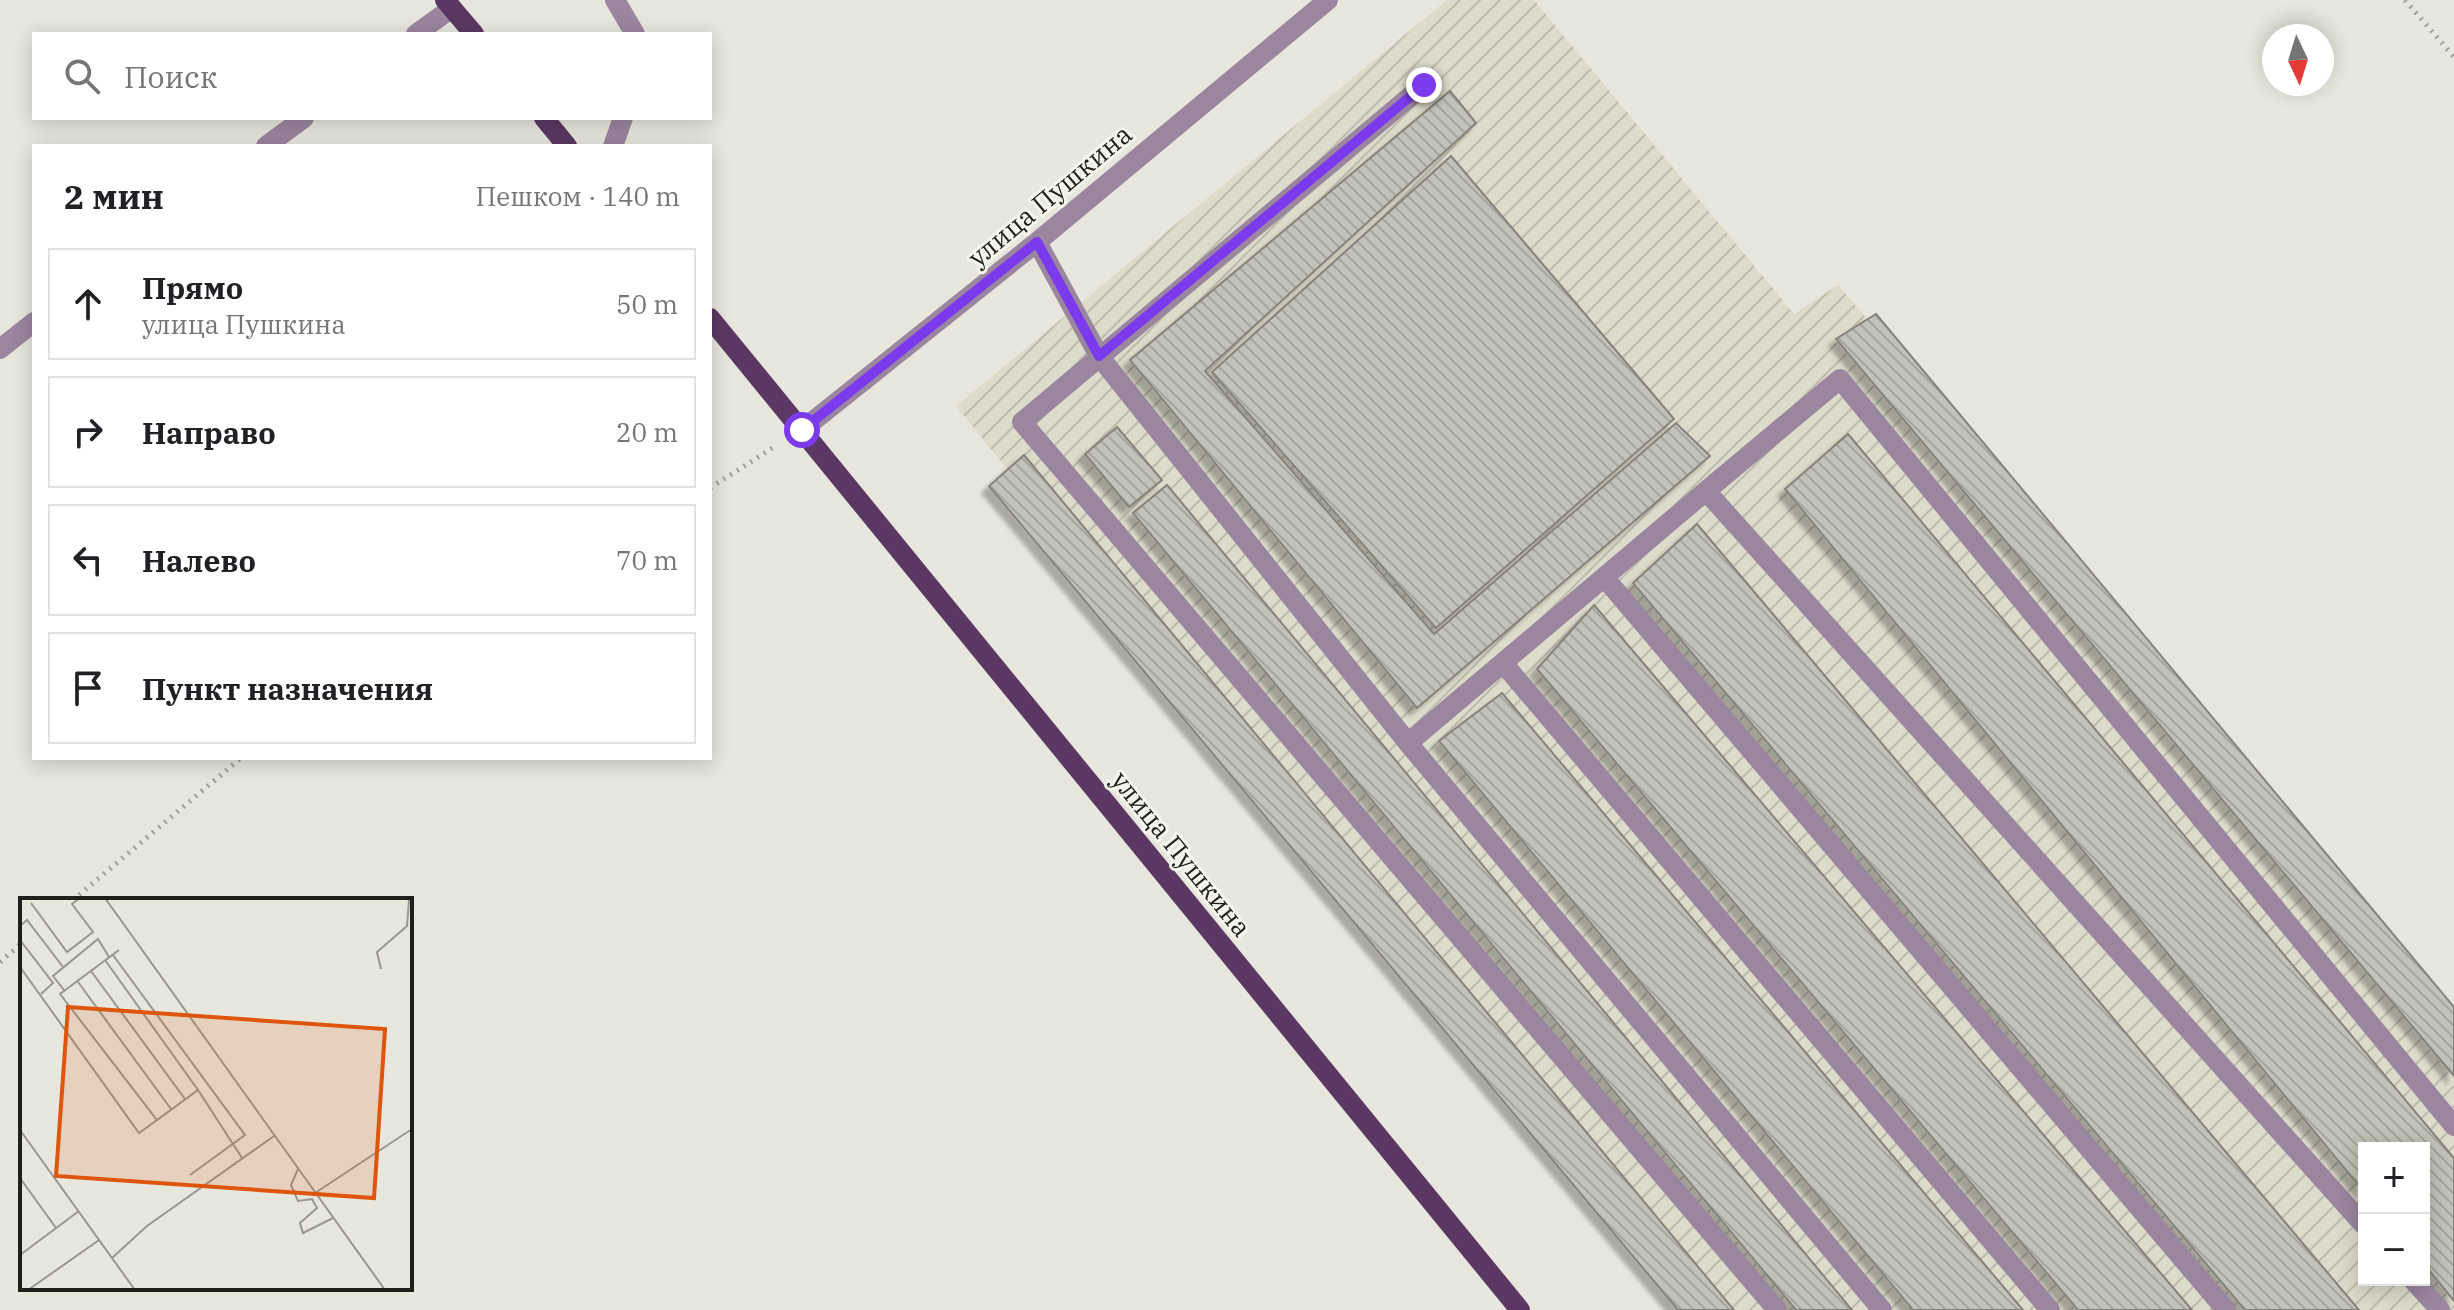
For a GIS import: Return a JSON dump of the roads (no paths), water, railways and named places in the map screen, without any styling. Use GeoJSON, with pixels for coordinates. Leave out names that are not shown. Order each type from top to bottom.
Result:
{"type":"FeatureCollection","features":[{"type":"Feature","properties":{"kind":"main road"},"geometry":{"type":"LineString","coordinates":[[448,4],[472,32]]}},
{"type":"Feature","properties":{"kind":"main road"},"geometry":{"type":"LineString","coordinates":[[546,120],[565,144]]}},
{"type":"Feature","properties":{"kind":"main road","name":"улица Пушкина"},"geometry":{"type":"LineString","coordinates":[[712,320],[1520,1310]]}},
{"type":"Feature","properties":{"kind":"street"},"geometry":{"type":"LineString","coordinates":[[615,0],[634,32]]}},
{"type":"Feature","properties":{"kind":"street","name":"улица Пушкина"},"geometry":{"type":"LineString","coordinates":[[802,430],[1037,242],[1328,0]]}},
{"type":"Feature","properties":{"kind":"street"},"geometry":{"type":"LineString","coordinates":[[418,32],[448,4]]}},
{"type":"Feature","properties":{"kind":"street"},"geometry":{"type":"LineString","coordinates":[[1424,85],[1022,422],[1777,1310]]}},
{"type":"Feature","properties":{"kind":"street"},"geometry":{"type":"LineString","coordinates":[[269,144],[301,120]]}},
{"type":"Feature","properties":{"kind":"street"},"geometry":{"type":"LineString","coordinates":[[614,144],[622,120]]}},
{"type":"Feature","properties":{"kind":"street"},"geometry":{"type":"LineString","coordinates":[[1037,242],[1099,356],[1408,743],[1882,1310]]}},
{"type":"Feature","properties":{"kind":"street"},"geometry":{"type":"LineString","coordinates":[[0,349],[32,324]]}},
{"type":"Feature","properties":{"kind":"street"},"geometry":{"type":"LineString","coordinates":[[1408,743],[1840,379],[2454,1126]]}},
{"type":"Feature","properties":{"kind":"street"},"geometry":{"type":"LineString","coordinates":[[1706,491],[2358,1218]]}},
{"type":"Feature","properties":{"kind":"street"},"geometry":{"type":"LineString","coordinates":[[1604,577],[2226,1310]]}},
{"type":"Feature","properties":{"kind":"street"},"geometry":{"type":"LineString","coordinates":[[1503,663],[2050,1310]]}},
{"type":"Feature","properties":{"kind":"street"},"geometry":{"type":"LineString","coordinates":[[2418,1286],[2440,1310]]}}]}
